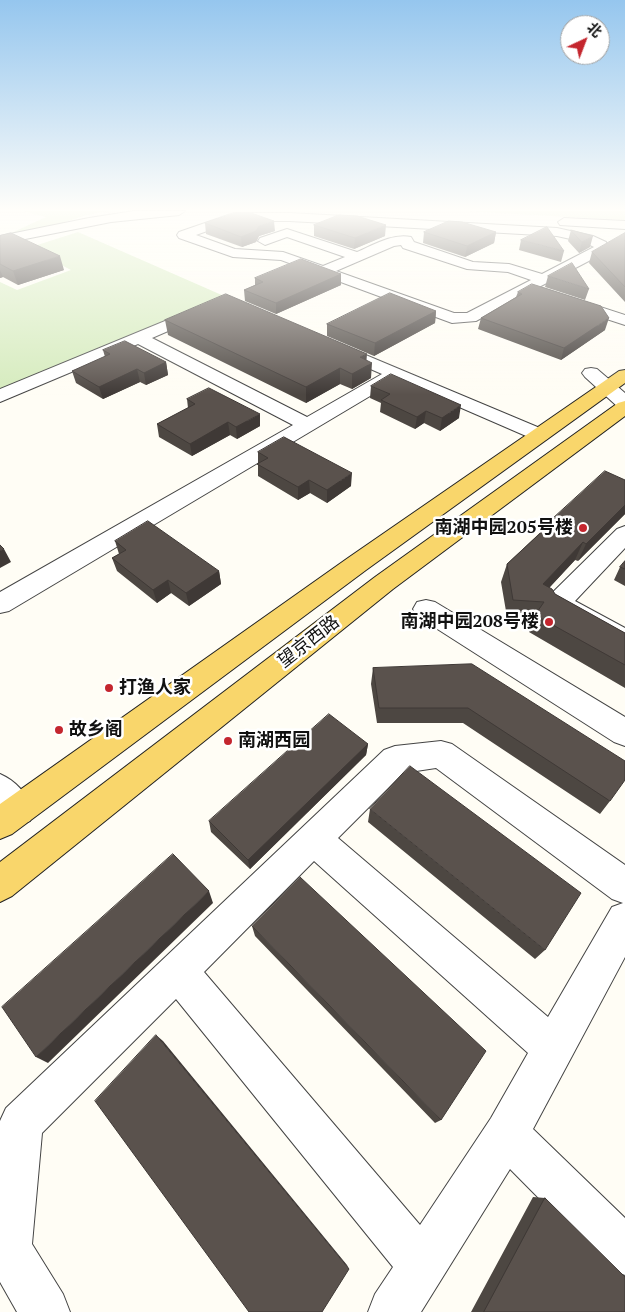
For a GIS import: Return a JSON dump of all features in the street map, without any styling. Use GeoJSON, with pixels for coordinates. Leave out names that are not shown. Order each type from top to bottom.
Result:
{"type":"FeatureCollection","features":[{"type":"Feature","properties":{"kind":"main road","name":"望京西路"},"geometry":{"type":"LineString","coordinates":[[6,807],[540,435],[622,385]]}},
{"type":"Feature","properties":{"kind":"main road","name":"望京西路"},"geometry":{"type":"LineString","coordinates":[[0,884],[384,583],[625,408]]}},
{"type":"Feature","properties":{"kind":"street"},"geometry":{"type":"LineString","coordinates":[[326,272],[452,318],[470,318],[557,272]]}},
{"type":"Feature","properties":{"kind":"street"},"geometry":{"type":"LineString","coordinates":[[522,272],[544,279]]}},
{"type":"Feature","properties":{"kind":"street"},"geometry":{"type":"LineString","coordinates":[[526,288],[625,320]]}},
{"type":"Feature","properties":{"kind":"street"},"geometry":{"type":"LineString","coordinates":[[0,396],[217,304]]}},
{"type":"Feature","properties":{"kind":"street"},"geometry":{"type":"LineString","coordinates":[[139,338],[308,425]]}},
{"type":"Feature","properties":{"kind":"street"},"geometry":{"type":"LineString","coordinates":[[325,342],[540,435]]}},
{"type":"Feature","properties":{"kind":"street"},"geometry":{"type":"LineString","coordinates":[[0,604],[396,374]]}},
{"type":"Feature","properties":{"kind":"street"},"geometry":{"type":"LineString","coordinates":[[625,534],[558,603],[625,641]]}},
{"type":"Feature","properties":{"kind":"street"},"geometry":{"type":"LineString","coordinates":[[426,609],[625,733]]}},
{"type":"Feature","properties":{"kind":"street"},"geometry":{"type":"LineString","coordinates":[[45,1312],[8,1249],[21,1123],[395,760],[441,754],[625,886]]}},
{"type":"Feature","properties":{"kind":"street"},"geometry":{"type":"LineString","coordinates":[[314,839],[553,1048]]}},
{"type":"Feature","properties":{"kind":"street"},"geometry":{"type":"LineString","coordinates":[[393,1312],[507,1134],[625,920]]}},
{"type":"Feature","properties":{"kind":"street"},"geometry":{"type":"LineString","coordinates":[[178,971],[422,1265]]}},
{"type":"Feature","properties":{"kind":"street"},"geometry":{"type":"LineString","coordinates":[[507,1134],[625,1251]]}},
{"type":"Feature","properties":{"kind":"green space"},"geometry":{"type":"Polygon","coordinates":[[[65,272],[170,272],[224,296],[0,389],[0,282],[17,290],[65,272]]]}},
{"type":"Feature","properties":{"kind":"building"},"geometry":{"type":"Polygon","coordinates":[[[269,272],[336,272],[341,274],[276,303],[244,290],[263,282],[255,278],[269,272]]]}},
{"type":"Feature","properties":{"kind":"building"},"geometry":{"type":"Polygon","coordinates":[[[555,272],[578,272],[589,289],[548,276],[555,272]]]}},
{"type":"Feature","properties":{"kind":"building"},"geometry":{"type":"Polygon","coordinates":[[[611,272],[625,272],[625,287],[611,272]]]}},
{"type":"Feature","properties":{"kind":"building"},"geometry":{"type":"Polygon","coordinates":[[[532,284],[601,306],[609,318],[564,348],[481,318],[522,294],[518,292],[532,284]]]}},
{"type":"Feature","properties":{"kind":"building"},"geometry":{"type":"Polygon","coordinates":[[[390,293],[436,311],[375,343],[327,324],[390,293]]]}},
{"type":"Feature","properties":{"kind":"building"},"geometry":{"type":"Polygon","coordinates":[[[226,294],[367,354],[360,357],[372,363],[352,374],[340,368],[306,387],[165,320],[226,294]]]}},
{"type":"Feature","properties":{"kind":"building"},"geometry":{"type":"Polygon","coordinates":[[[125,341],[166,362],[144,373],[137,369],[99,387],[72,371],[110,354],[103,350],[125,341]]]}},
{"type":"Feature","properties":{"kind":"building"},"geometry":{"type":"Polygon","coordinates":[[[391,374],[461,405],[442,418],[426,411],[417,417],[381,400],[390,394],[371,386],[391,374]]]}},
{"type":"Feature","properties":{"kind":"building"},"geometry":{"type":"Polygon","coordinates":[[[209,388],[260,414],[236,427],[228,422],[190,444],[157,424],[195,404],[187,399],[209,388]]]}},
{"type":"Feature","properties":{"kind":"building"},"geometry":{"type":"Polygon","coordinates":[[[284,437],[352,473],[327,490],[309,480],[298,487],[257,464],[268,458],[258,452],[284,437]]]}},
{"type":"Feature","properties":{"kind":"building"},"geometry":{"type":"Polygon","coordinates":[[[605,471],[625,480],[625,505],[586,544],[583,542],[543,584],[552,589],[555,594],[625,633],[625,665],[535,615],[544,602],[513,600],[507,564],[605,471]]]}},
{"type":"Feature","properties":{"kind":"building"},"geometry":{"type":"Polygon","coordinates":[[[148,521],[219,571],[186,593],[168,580],[153,590],[112,558],[126,550],[115,541],[148,521]]]}},
{"type":"Feature","properties":{"kind":"building"},"geometry":{"type":"Polygon","coordinates":[[[625,561],[625,569],[620,567],[625,561]]]}},
{"type":"Feature","properties":{"kind":"building"},"geometry":{"type":"Polygon","coordinates":[[[472,664],[625,761],[625,780],[610,801],[468,708],[379,708],[373,668],[472,664]]]}},
{"type":"Feature","properties":{"kind":"building"},"geometry":{"type":"Polygon","coordinates":[[[329,714],[368,744],[248,860],[209,821],[329,714]]]}},
{"type":"Feature","properties":{"kind":"building"},"geometry":{"type":"Polygon","coordinates":[[[410,766],[581,893],[545,950],[370,809],[410,766]]]}},
{"type":"Feature","properties":{"kind":"building"},"geometry":{"type":"Polygon","coordinates":[[[173,854],[209,891],[36,1057],[2,1007],[173,854]]]}},
{"type":"Feature","properties":{"kind":"building"},"geometry":{"type":"Polygon","coordinates":[[[300,877],[486,1051],[441,1120],[252,926],[300,877]]]}},
{"type":"Feature","properties":{"kind":"building"},"geometry":{"type":"Polygon","coordinates":[[[156,1035],[349,1269],[322,1312],[249,1312],[95,1101],[156,1035]]]}},
{"type":"Feature","properties":{"kind":"building"},"geometry":{"type":"Polygon","coordinates":[[[545,1198],[625,1277],[625,1312],[484,1312],[545,1198]]]}},
{"type":"Feature","properties":{"kind":"place","name":"南湖中园205号楼"},"geometry":{"type":"Point","coordinates":[583,528]}},
{"type":"Feature","properties":{"kind":"place","name":"南湖中园208号楼"},"geometry":{"type":"Point","coordinates":[549,622]}},
{"type":"Feature","properties":{"kind":"place","name":"打渔人家"},"geometry":{"type":"Point","coordinates":[109,688]}},
{"type":"Feature","properties":{"kind":"place","name":"故乡阁"},"geometry":{"type":"Point","coordinates":[59,730]}},
{"type":"Feature","properties":{"kind":"place","name":"南湖西园"},"geometry":{"type":"Point","coordinates":[228,741]}}]}
